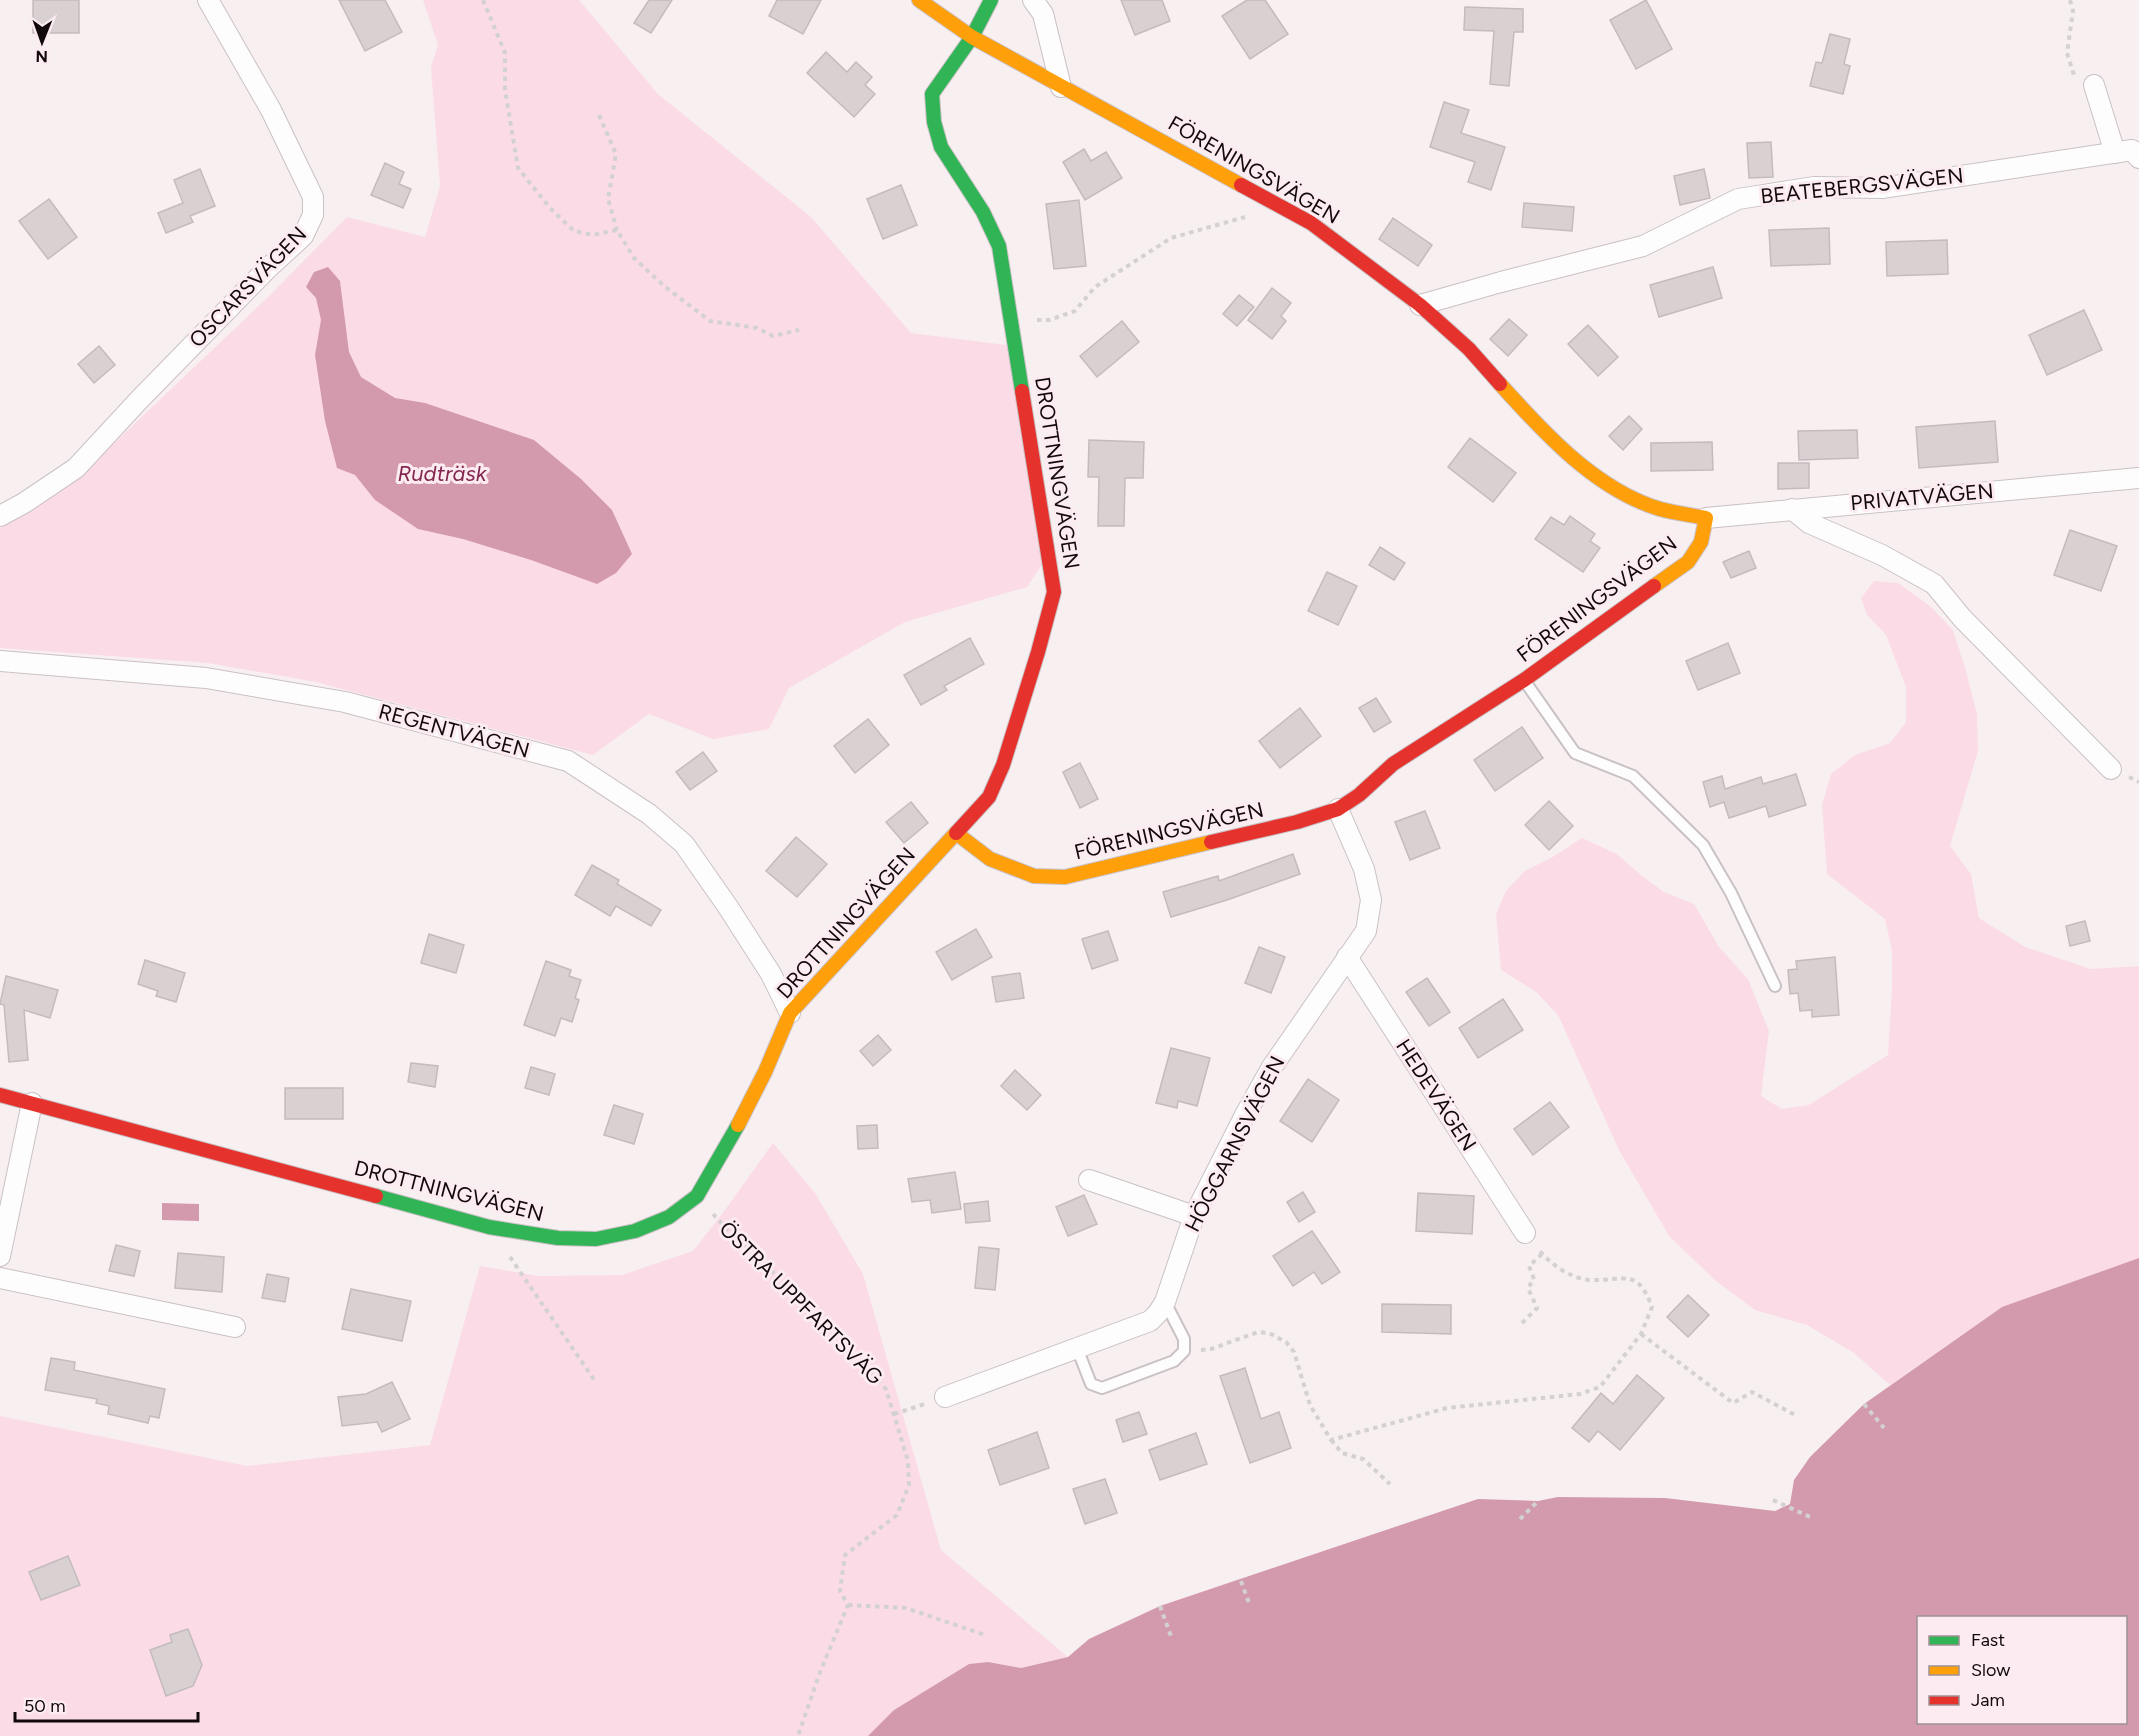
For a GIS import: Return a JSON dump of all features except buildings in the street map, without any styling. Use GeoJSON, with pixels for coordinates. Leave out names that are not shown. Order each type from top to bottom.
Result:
{"type":"FeatureCollection","features":[{"type":"Feature","properties":{"kind":"street","name":"OSCARSVÄGEN"},"geometry":{"type":"LineString","coordinates":[[0,516],[24,503],[76,468],[267,269],[303,236],[313,215],[313,197],[271,110],[208,0]]}},
{"type":"Feature","properties":{"kind":"street","name":"FÖRENINGSVÄGEN"},"geometry":{"type":"LineString","coordinates":[[919,0],[972,37],[1311,223],[1420,305],[1469,349],[1528,414],[1594,477],[1660,509],[1706,518],[1701,542],[1688,562],[1524,680],[1393,764],[1359,795],[1338,809],[1286,825],[1065,877],[1034,876],[1012,868],[990,859],[956,833]]}},
{"type":"Feature","properties":{"kind":"street","name":"DROTTNINGVÄGEN"},"geometry":{"type":"LineString","coordinates":[[0,1095],[489,1227],[558,1238],[596,1239],[635,1231],[669,1217],[697,1196],[765,1072],[790,1013],[989,796],[1003,765],[1054,592],[999,246],[983,212],[941,147],[934,122],[932,94],[972,37],[991,0]]}},
{"type":"Feature","properties":{"kind":"street"},"geometry":{"type":"LineString","coordinates":[[1033,0],[1043,14],[1061,87]]}},
{"type":"Feature","properties":{"kind":"street"},"geometry":{"type":"LineString","coordinates":[[2094,85],[2115,153]]}},
{"type":"Feature","properties":{"kind":"street","name":"BEATEBERGSVÄGEN"},"geometry":{"type":"LineString","coordinates":[[1420,305],[1643,246],[1738,199],[1814,187],[1882,188],[2132,150],[2139,158]]}},
{"type":"Feature","properties":{"kind":"street","name":"PRIVATVÄGEN"},"geometry":{"type":"LineString","coordinates":[[1706,518],[2139,478]]}},
{"type":"Feature","properties":{"kind":"street"},"geometry":{"type":"LineString","coordinates":[[1792,509],[1809,523],[1882,555],[1934,584],[1962,618],[2111,769]]}},
{"type":"Feature","properties":{"kind":"street","name":"REGENTVÄGEN"},"geometry":{"type":"LineString","coordinates":[[0,661],[206,678],[322,698],[422,721],[568,761],[649,814],[684,844],[771,974],[790,1013]]}},
{"type":"Feature","properties":{"kind":"street","name":"HÖGGARNSVÄGEN"},"geometry":{"type":"LineString","coordinates":[[945,1397],[1150,1321],[1158,1313],[1165,1302],[1194,1216],[1272,1067],[1366,931],[1371,900],[1364,869],[1338,809]]}},
{"type":"Feature","properties":{"kind":"street","name":"HEDEVÄGEN"},"geometry":{"type":"LineString","coordinates":[[1347,957],[1525,1233]]}},
{"type":"Feature","properties":{"kind":"street"},"geometry":{"type":"LineString","coordinates":[[0,1256],[32,1104]]}},
{"type":"Feature","properties":{"kind":"street"},"geometry":{"type":"LineString","coordinates":[[1089,1180],[1194,1216]]}},
{"type":"Feature","properties":{"kind":"street"},"geometry":{"type":"LineString","coordinates":[[0,1278],[235,1328]]}},
{"type":"Feature","properties":{"kind":"lane"},"geometry":{"type":"LineString","coordinates":[[1524,680],[1575,753],[1633,776],[1703,845],[1731,893],[1775,986]]}},
{"type":"Feature","properties":{"kind":"lane"},"geometry":{"type":"LineString","coordinates":[[1077,1348],[1091,1384],[1102,1388],[1174,1361],[1184,1351],[1184,1339],[1165,1302]]}},
{"type":"Feature","properties":{"kind":"path"},"geometry":{"type":"LineString","coordinates":[[483,0],[505,53],[505,90],[518,168],[550,208],[574,231],[592,235],[617,230]]}},
{"type":"Feature","properties":{"kind":"path"},"geometry":{"type":"LineString","coordinates":[[2070,0],[2073,11],[2067,53],[2075,76],[2094,85]]}},
{"type":"Feature","properties":{"kind":"path"},"geometry":{"type":"LineString","coordinates":[[599,116],[616,154],[608,199],[617,230],[634,258],[664,286],[710,321],[758,328],[773,336],[799,330]]}},
{"type":"Feature","properties":{"kind":"path"},"geometry":{"type":"LineString","coordinates":[[1012,322],[1049,320],[1074,311],[1095,287],[1171,238],[1235,218],[1287,209]]}},
{"type":"Feature","properties":{"kind":"path","name":"ÖSTRA UPPFARTSVÄG"},"geometry":{"type":"LineString","coordinates":[[697,1196],[732,1235],[821,1316],[886,1389],[908,1461],[909,1485],[897,1515],[845,1555],[840,1591],[848,1605]]}},
{"type":"Feature","properties":{"kind":"path"},"geometry":{"type":"LineString","coordinates":[[1330,1440],[1447,1408],[1580,1394],[1600,1387],[1641,1334],[1652,1307],[1643,1287],[1633,1279],[1590,1280],[1577,1277],[1542,1254],[1525,1233]]}},
{"type":"Feature","properties":{"kind":"path"},"geometry":{"type":"LineString","coordinates":[[1522,1323],[1537,1308],[1528,1288],[1534,1279],[1529,1266],[1542,1254]]}},
{"type":"Feature","properties":{"kind":"path"},"geometry":{"type":"LineString","coordinates":[[509,1256],[595,1381]]}},
{"type":"Feature","properties":{"kind":"path"},"geometry":{"type":"LineString","coordinates":[[1184,1351],[1211,1349],[1258,1332],[1269,1333],[1286,1342],[1294,1352],[1310,1405],[1330,1440],[1342,1453],[1363,1459],[1390,1484]]}},
{"type":"Feature","properties":{"kind":"path"},"geometry":{"type":"LineString","coordinates":[[1641,1334],[1733,1402],[1752,1392],[1797,1416]]}},
{"type":"Feature","properties":{"kind":"path"},"geometry":{"type":"LineString","coordinates":[[894,1414],[945,1397]]}},
{"type":"Feature","properties":{"kind":"path"},"geometry":{"type":"LineString","coordinates":[[1864,1404],[1884,1428]]}},
{"type":"Feature","properties":{"kind":"path"},"geometry":{"type":"LineString","coordinates":[[1773,1500],[1810,1517]]}},
{"type":"Feature","properties":{"kind":"path"},"geometry":{"type":"LineString","coordinates":[[1520,1519],[1538,1501]]}},
{"type":"Feature","properties":{"kind":"path"},"geometry":{"type":"LineString","coordinates":[[1241,1581],[1249,1603]]}},
{"type":"Feature","properties":{"kind":"path"},"geometry":{"type":"LineString","coordinates":[[798,1736],[820,1672],[848,1605],[906,1608],[985,1635]]}},
{"type":"Feature","properties":{"kind":"path"},"geometry":{"type":"LineString","coordinates":[[1160,1606],[1172,1639]]}},
{"type":"Feature","properties":{"kind":"shaded area"},"geometry":{"type":"Polygon","coordinates":[[[423,0],[579,0],[658,94],[811,217],[911,333],[1022,347],[1051,551],[1027,587],[905,622],[789,688],[769,729],[713,739],[649,714],[593,755],[316,682],[208,663],[0,648],[0,528],[70,485],[268,297],[347,217],[425,237],[440,186],[431,67],[438,45],[423,0]]]}},
{"type":"Feature","properties":{"kind":"shaded area"},"geometry":{"type":"Polygon","coordinates":[[[1874,581],[1898,583],[1930,606],[1953,630],[1966,671],[1977,714],[1978,751],[1950,846],[1971,874],[1979,918],[2025,947],[2091,969],[2139,966],[2139,1258],[2002,1307],[1890,1385],[1854,1353],[1807,1325],[1755,1310],[1716,1281],[1669,1236],[1619,1150],[1558,1015],[1535,991],[1501,970],[1496,914],[1506,891],[1525,871],[1582,838],[1617,854],[1664,892],[1694,904],[1719,947],[1748,979],[1769,1031],[1761,1096],[1782,1109],[1809,1105],[1888,1055],[1892,950],[1885,919],[1827,874],[1822,805],[1831,774],[1855,755],[1890,743],[1906,722],[1906,687],[1886,635],[1867,615],[1861,598],[1874,581]]]}},
{"type":"Feature","properties":{"kind":"shaded area"},"geometry":{"type":"Polygon","coordinates":[[[773,1143],[815,1193],[863,1274],[941,1550],[1068,1657],[1021,1668],[988,1662],[969,1664],[894,1710],[868,1736],[0,1736],[0,1416],[247,1466],[430,1445],[480,1266],[538,1276],[622,1275],[693,1251],[773,1143]]]}},
{"type":"Feature","properties":{"kind":"water","name":"Rudträsk"},"geometry":{"type":"Polygon","coordinates":[[[328,267],[340,281],[349,352],[361,377],[395,398],[425,403],[534,440],[581,479],[612,510],[632,554],[616,573],[597,584],[463,539],[418,529],[375,500],[355,475],[337,468],[325,421],[315,355],[321,320],[316,298],[306,287],[314,272],[328,267]]]}},
{"type":"Feature","properties":{"kind":"water"},"geometry":{"type":"Polygon","coordinates":[[[162,1203],[199,1204],[199,1221],[162,1220],[162,1203]]]}},
{"type":"Feature","properties":{"kind":"water"},"geometry":{"type":"Polygon","coordinates":[[[2139,1258],[2139,1736],[868,1736],[894,1710],[969,1664],[988,1662],[1021,1668],[1068,1657],[1089,1639],[1160,1606],[1478,1499],[1538,1501],[1558,1497],[1665,1498],[1775,1511],[1790,1504],[1794,1480],[1810,1457],[1864,1404],[2002,1307],[2139,1258]]]}},
{"type":"Feature","properties":{"kind":"traffic: fast"},"geometry":{"type":"LineString","coordinates":[[991,0],[972,37],[932,94],[934,122],[941,147],[983,212],[999,246],[1022,391]]}},
{"type":"Feature","properties":{"kind":"traffic: fast"},"geometry":{"type":"LineString","coordinates":[[376,1196],[489,1227],[558,1238],[596,1239],[635,1231],[669,1217],[697,1196],[738,1125]]}},
{"type":"Feature","properties":{"kind":"traffic: slow"},"geometry":{"type":"LineString","coordinates":[[919,0],[972,37],[1241,185]]}},
{"type":"Feature","properties":{"kind":"traffic: slow"},"geometry":{"type":"LineString","coordinates":[[1500,384],[1572,458],[1614,488],[1660,509],[1706,518],[1701,542],[1688,562],[1654,586]]}},
{"type":"Feature","properties":{"kind":"traffic: slow"},"geometry":{"type":"LineString","coordinates":[[956,833],[990,859],[1034,876],[1065,877],[1211,842]]}},
{"type":"Feature","properties":{"kind":"traffic: slow"},"geometry":{"type":"LineString","coordinates":[[738,1125],[765,1072],[790,1013],[956,833]]}},
{"type":"Feature","properties":{"kind":"traffic: jam"},"geometry":{"type":"LineString","coordinates":[[1241,185],[1311,223],[1420,305],[1469,349],[1500,384]]}},
{"type":"Feature","properties":{"kind":"traffic: jam"},"geometry":{"type":"LineString","coordinates":[[956,833],[989,797],[1003,765],[1054,592],[1022,391]]}},
{"type":"Feature","properties":{"kind":"traffic: jam"},"geometry":{"type":"LineString","coordinates":[[1211,842],[1297,822],[1338,809],[1359,795],[1393,764],[1524,680],[1654,586]]}},
{"type":"Feature","properties":{"kind":"traffic: jam"},"geometry":{"type":"LineString","coordinates":[[0,1095],[376,1196]]}}]}
